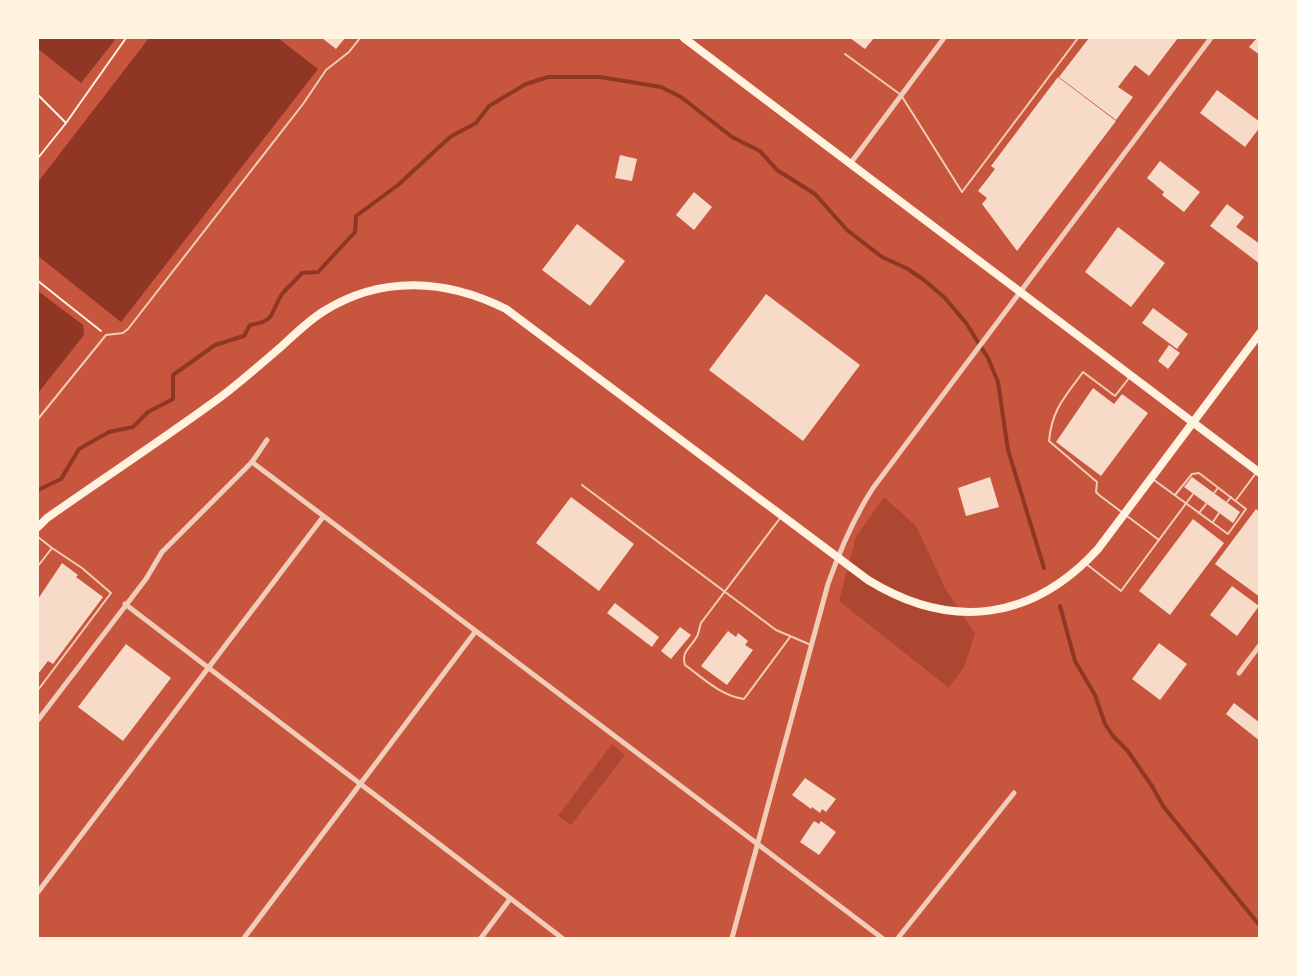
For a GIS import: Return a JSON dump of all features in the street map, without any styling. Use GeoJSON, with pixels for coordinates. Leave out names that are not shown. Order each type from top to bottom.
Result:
{"type":"FeatureCollection","features":[{"type":"Feature","properties":{"kind":"main road"},"geometry":{"type":"LineString","coordinates":[[684,38],[1258,472]]}},
{"type":"Feature","properties":{"kind":"main road"},"geometry":{"type":"LineString","coordinates":[[38,527],[47,518],[223,395],[323,311],[358,294],[379,289],[423,285],[448,287],[467,292],[506,309],[889,593],[935,609],[957,612],[1003,608],[1021,603],[1056,586],[1085,563],[1260,333]]}},
{"type":"Feature","properties":{"kind":"main road"},"geometry":{"type":"LineString","coordinates":[[38,520],[47,518]]}},
{"type":"Feature","properties":{"kind":"street"},"geometry":{"type":"LineString","coordinates":[[850,164],[944,38]]}},
{"type":"Feature","properties":{"kind":"street"},"geometry":{"type":"LineString","coordinates":[[732,939],[811,645],[838,557],[858,510],[1211,38]]}},
{"type":"Feature","properties":{"kind":"street"},"geometry":{"type":"LineString","coordinates":[[38,720],[146,579],[162,552],[252,462],[267,440]]}},
{"type":"Feature","properties":{"kind":"street"},"geometry":{"type":"LineString","coordinates":[[252,462],[882,939]]}},
{"type":"Feature","properties":{"kind":"street"},"geometry":{"type":"LineString","coordinates":[[38,892],[323,517]]}},
{"type":"Feature","properties":{"kind":"street"},"geometry":{"type":"LineString","coordinates":[[125,604],[562,939]]}},
{"type":"Feature","properties":{"kind":"street"},"geometry":{"type":"LineString","coordinates":[[244,939],[475,632]]}},
{"type":"Feature","properties":{"kind":"street"},"geometry":{"type":"LineString","coordinates":[[1239,673],[1260,645]]}},
{"type":"Feature","properties":{"kind":"street"},"geometry":{"type":"LineString","coordinates":[[898,939],[1014,793]]}},
{"type":"Feature","properties":{"kind":"street"},"geometry":{"type":"LineString","coordinates":[[481,939],[510,899]]}},
{"type":"Feature","properties":{"kind":"lane"},"geometry":{"type":"LineString","coordinates":[[38,418],[106,335],[123,333],[128,329],[303,104],[326,70],[349,52],[360,38]]}},
{"type":"Feature","properties":{"kind":"lane"},"geometry":{"type":"LineString","coordinates":[[845,54],[901,95],[962,192],[1078,38]]}},
{"type":"Feature","properties":{"kind":"lane"},"geometry":{"type":"LineString","coordinates":[[1131,376],[1115,396],[1083,372],[1055,410],[1050,426],[1049,441],[1097,482],[1096,492],[1099,495],[1159,540]]}},
{"type":"Feature","properties":{"kind":"lane"},"geometry":{"type":"LineString","coordinates":[[1236,501],[1258,472]]}},
{"type":"Feature","properties":{"kind":"lane"},"geometry":{"type":"LineString","coordinates":[[1151,478],[1228,534],[1246,509],[1198,473],[1192,474],[1175,495]]}},
{"type":"Feature","properties":{"kind":"lane"},"geometry":{"type":"LineString","coordinates":[[1201,484],[1205,478]]}},
{"type":"Feature","properties":{"kind":"lane"},"geometry":{"type":"LineString","coordinates":[[582,484],[776,630],[811,645]]}},
{"type":"Feature","properties":{"kind":"lane"},"geometry":{"type":"LineString","coordinates":[[1214,493],[1218,488]]}},
{"type":"Feature","properties":{"kind":"lane"},"geometry":{"type":"LineString","coordinates":[[1085,563],[1121,591],[1193,494]]}},
{"type":"Feature","properties":{"kind":"lane"},"geometry":{"type":"LineString","coordinates":[[1227,502],[1231,497]]}},
{"type":"Feature","properties":{"kind":"lane"},"geometry":{"type":"LineString","coordinates":[[1199,513],[1207,503]]}},
{"type":"Feature","properties":{"kind":"lane"},"geometry":{"type":"LineString","coordinates":[[1213,522],[1219,513]]}},
{"type":"Feature","properties":{"kind":"lane"},"geometry":{"type":"LineString","coordinates":[[783,516],[701,623],[697,637],[683,658],[685,665],[723,692],[734,698],[744,699],[790,637]]}},
{"type":"Feature","properties":{"kind":"lane"},"geometry":{"type":"LineString","coordinates":[[38,537],[82,568],[111,593],[38,690]]}},
{"type":"Feature","properties":{"kind":"lane"},"geometry":{"type":"LineString","coordinates":[[38,566],[52,548]]}},
{"type":"Feature","properties":{"kind":"path"},"geometry":{"type":"LineString","coordinates":[[38,158],[66,123],[126,38]]}},
{"type":"Feature","properties":{"kind":"path"},"geometry":{"type":"LineString","coordinates":[[38,95],[66,123]]}},
{"type":"Feature","properties":{"kind":"path"},"geometry":{"type":"LineString","coordinates":[[38,281],[106,335]]}},
{"type":"Feature","properties":{"kind":"shaded area"},"geometry":{"type":"Polygon","coordinates":[[[38,38],[112,38],[115,40],[81,83],[38,49],[38,38]]]}},
{"type":"Feature","properties":{"kind":"shaded area"},"geometry":{"type":"Polygon","coordinates":[[[149,38],[278,38],[318,69],[121,322],[38,256],[38,182],[149,38]]]}},
{"type":"Feature","properties":{"kind":"shaded area"},"geometry":{"type":"Polygon","coordinates":[[[38,291],[83,325],[84,335],[38,393],[38,291]]]}},
{"type":"Feature","properties":{"kind":"shaded area"},"geometry":{"type":"Polygon","coordinates":[[[884,497],[916,526],[945,588],[975,634],[964,667],[949,688],[839,601],[856,537],[884,497]]]}},
{"type":"Feature","properties":{"kind":"shaded area"},"geometry":{"type":"Polygon","coordinates":[[[612,744],[625,755],[571,825],[558,816],[612,744]]]}},
{"type":"Feature","properties":{"kind":"building"},"geometry":{"type":"Polygon","coordinates":[[[322,38],[345,38],[336,49],[322,38]]]}},
{"type":"Feature","properties":{"kind":"building"},"geometry":{"type":"Polygon","coordinates":[[[850,38],[874,38],[865,49],[850,38]]]}},
{"type":"Feature","properties":{"kind":"building"},"geometry":{"type":"Polygon","coordinates":[[[1089,38],[1178,38],[1149,76],[1135,65],[1118,87],[1133,97],[1116,120],[1059,77],[1089,38]]]}},
{"type":"Feature","properties":{"kind":"building"},"geometry":{"type":"Polygon","coordinates":[[[1257,38],[1260,38],[1260,55],[1249,47],[1257,38]]]}},
{"type":"Feature","properties":{"kind":"building"},"geometry":{"type":"Polygon","coordinates":[[[1058,77],[1116,121],[1017,251],[982,204],[987,198],[978,191],[995,169],[991,166],[1058,77]]]}},
{"type":"Feature","properties":{"kind":"building"},"geometry":{"type":"Polygon","coordinates":[[[1217,90],[1260,122],[1260,127],[1245,147],[1200,113],[1217,90]]]}},
{"type":"Feature","properties":{"kind":"building"},"geometry":{"type":"Polygon","coordinates":[[[620,155],[637,159],[632,181],[615,178],[620,155]]]}},
{"type":"Feature","properties":{"kind":"building"},"geometry":{"type":"Polygon","coordinates":[[[1160,161],[1200,192],[1184,212],[1162,195],[1164,192],[1147,178],[1160,161]]]}},
{"type":"Feature","properties":{"kind":"building"},"geometry":{"type":"Polygon","coordinates":[[[694,192],[712,207],[694,230],[676,215],[694,192]]]}},
{"type":"Feature","properties":{"kind":"building"},"geometry":{"type":"Polygon","coordinates":[[[1227,204],[1244,217],[1236,227],[1260,244],[1260,264],[1210,226],[1227,204]]]}},
{"type":"Feature","properties":{"kind":"building"},"geometry":{"type":"Polygon","coordinates":[[[577,224],[625,261],[590,306],[542,270],[577,224]]]}},
{"type":"Feature","properties":{"kind":"building"},"geometry":{"type":"Polygon","coordinates":[[[1118,227],[1165,263],[1131,307],[1085,272],[1118,227]]]}},
{"type":"Feature","properties":{"kind":"building"},"geometry":{"type":"Polygon","coordinates":[[[766,294],[860,365],[803,441],[709,370],[766,294]]]}},
{"type":"Feature","properties":{"kind":"building"},"geometry":{"type":"Polygon","coordinates":[[[1153,308],[1188,334],[1177,349],[1142,323],[1153,308]]]}},
{"type":"Feature","properties":{"kind":"building"},"geometry":{"type":"Polygon","coordinates":[[[1169,345],[1180,353],[1168,369],[1158,361],[1169,345]]]}},
{"type":"Feature","properties":{"kind":"building"},"geometry":{"type":"Polygon","coordinates":[[[1093,388],[1114,404],[1122,394],[1148,413],[1101,476],[1056,442],[1093,388]]]}},
{"type":"Feature","properties":{"kind":"building"},"geometry":{"type":"Polygon","coordinates":[[[990,477],[999,507],[966,516],[958,488],[990,477]]]}},
{"type":"Feature","properties":{"kind":"building"},"geometry":{"type":"Polygon","coordinates":[[[1192,477],[1240,512],[1233,523],[1184,487],[1192,477]]]}},
{"type":"Feature","properties":{"kind":"building"},"geometry":{"type":"Polygon","coordinates":[[[571,497],[634,544],[599,591],[536,543],[571,497]]]}},
{"type":"Feature","properties":{"kind":"building"},"geometry":{"type":"Polygon","coordinates":[[[1256,509],[1260,512],[1260,597],[1215,564],[1256,509]]]}},
{"type":"Feature","properties":{"kind":"building"},"geometry":{"type":"Polygon","coordinates":[[[1193,519],[1224,543],[1170,615],[1139,591],[1193,519]]]}},
{"type":"Feature","properties":{"kind":"building"},"geometry":{"type":"Polygon","coordinates":[[[62,563],[78,575],[76,577],[103,597],[53,664],[48,661],[38,674],[38,599],[62,563]]]}},
{"type":"Feature","properties":{"kind":"building"},"geometry":{"type":"Polygon","coordinates":[[[1232,586],[1259,606],[1237,636],[1210,615],[1232,586]]]}},
{"type":"Feature","properties":{"kind":"building"},"geometry":{"type":"Polygon","coordinates":[[[615,603],[659,637],[652,647],[607,613],[615,603]]]}},
{"type":"Feature","properties":{"kind":"building"},"geometry":{"type":"Polygon","coordinates":[[[680,627],[691,635],[671,659],[661,651],[680,627]]]}},
{"type":"Feature","properties":{"kind":"building"},"geometry":{"type":"Polygon","coordinates":[[[728,631],[736,637],[738,633],[748,641],[745,645],[753,650],[727,685],[701,666],[728,631]]]}},
{"type":"Feature","properties":{"kind":"building"},"geometry":{"type":"Polygon","coordinates":[[[1159,643],[1187,664],[1160,700],[1132,679],[1159,643]]]}},
{"type":"Feature","properties":{"kind":"building"},"geometry":{"type":"Polygon","coordinates":[[[126,644],[171,678],[123,741],[78,707],[126,644]]]}},
{"type":"Feature","properties":{"kind":"building"},"geometry":{"type":"Polygon","coordinates":[[[1234,703],[1260,723],[1260,741],[1226,714],[1234,703]]]}},
{"type":"Feature","properties":{"kind":"building"},"geometry":{"type":"Polygon","coordinates":[[[805,778],[836,799],[826,812],[822,809],[820,813],[812,807],[811,809],[792,795],[805,778]]]}},
{"type":"Feature","properties":{"kind":"building"},"geometry":{"type":"Polygon","coordinates":[[[814,821],[819,824],[821,821],[836,832],[819,855],[800,842],[814,821]]]}},
{"type":"Feature","properties":{"kind":"waterway"},"geometry":{"type":"LineString","coordinates":[[38,490],[61,479],[79,449],[109,432],[133,427],[148,412],[173,399],[173,375],[215,345],[244,336],[250,325],[269,318],[282,294],[302,273],[318,272],[355,232],[356,216],[398,185],[450,137],[476,123],[489,106],[526,84],[548,77],[600,77],[661,87],[681,97],[732,137],[760,151],[777,170],[815,194],[847,230],[882,257],[908,269],[945,298],[966,323],[988,358],[998,382],[1008,450],[1044,568]]}},
{"type":"Feature","properties":{"kind":"waterway"},"geometry":{"type":"LineString","coordinates":[[1060,606],[1075,661],[1095,695],[1105,724],[1127,750],[1163,806],[1260,926]]}}]}
